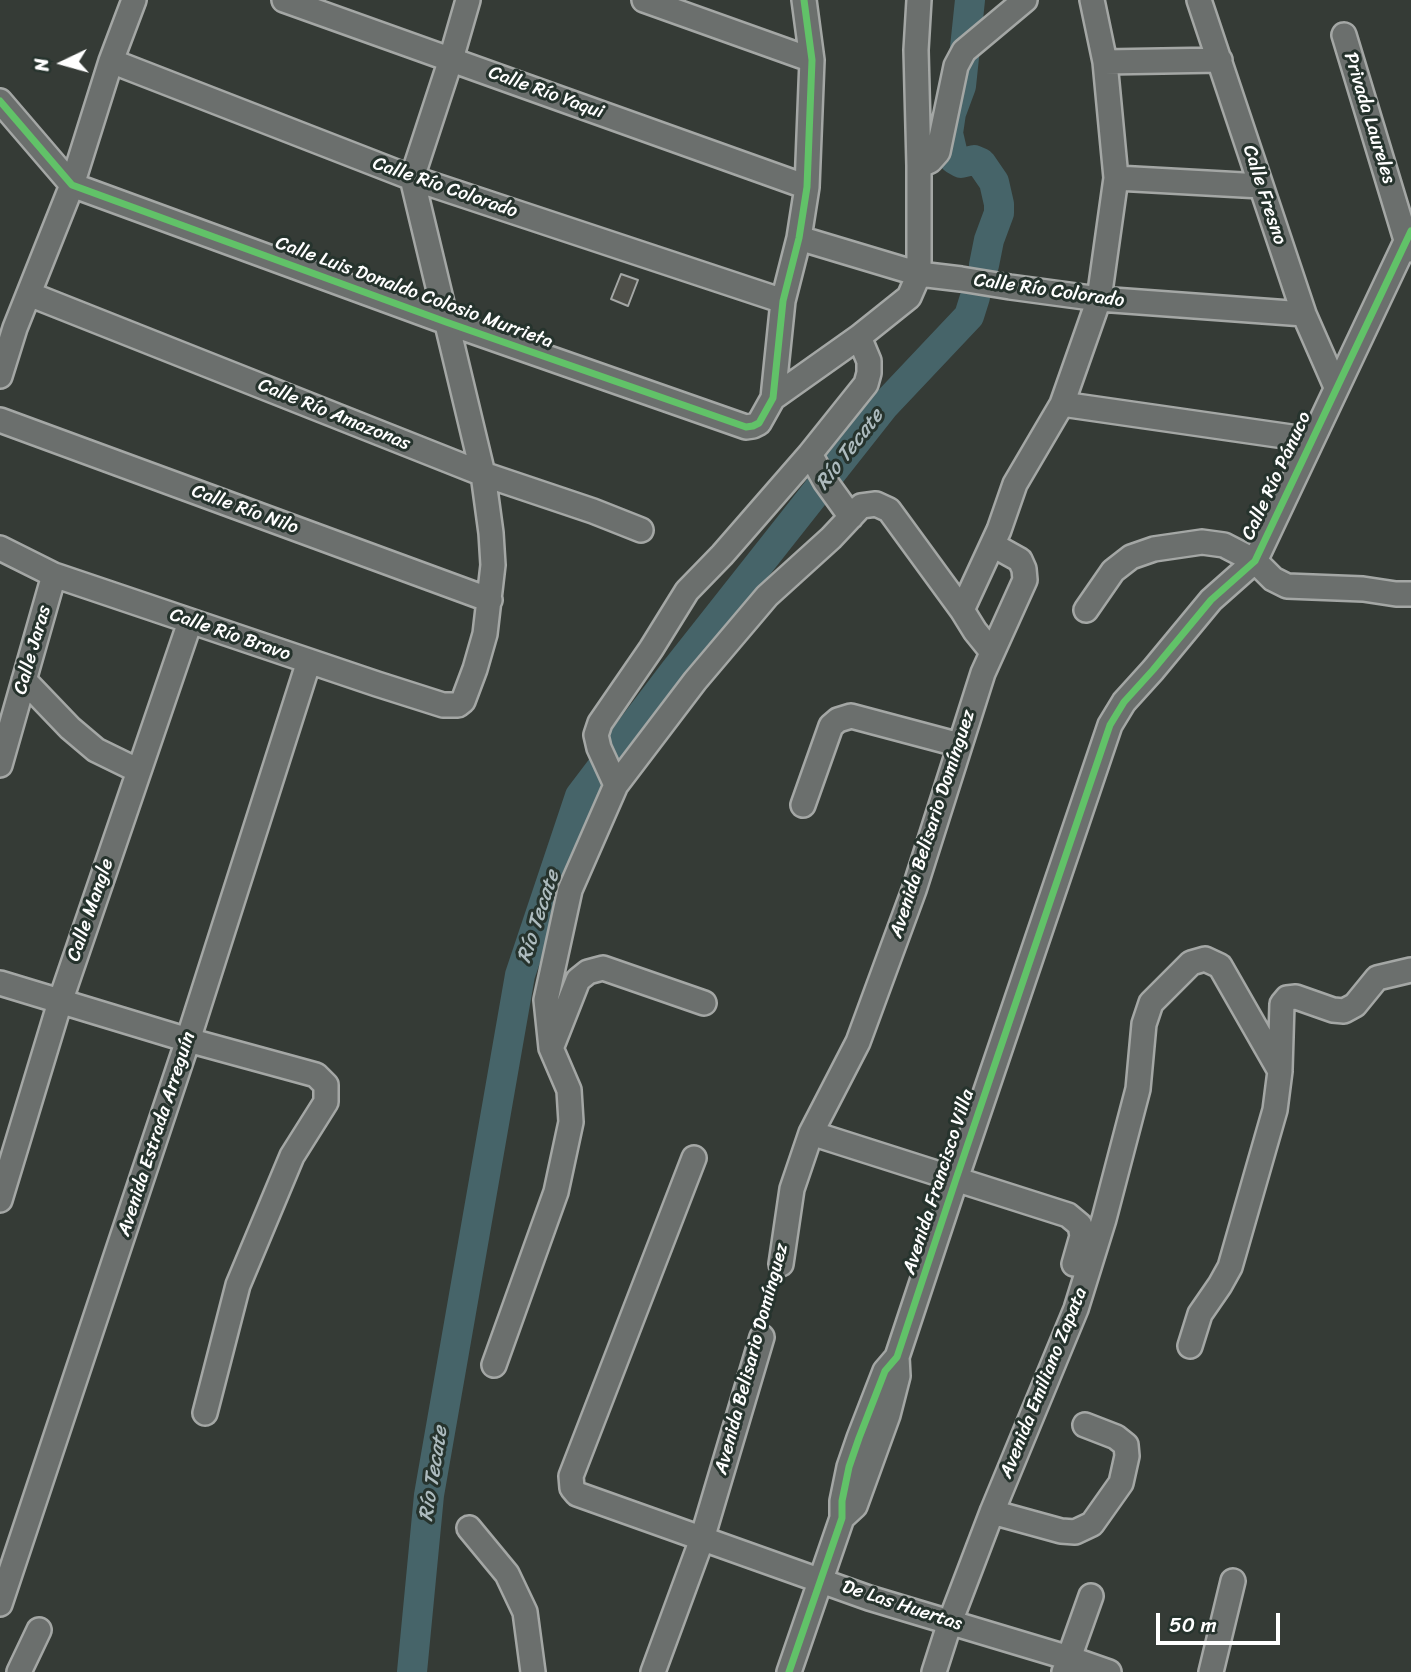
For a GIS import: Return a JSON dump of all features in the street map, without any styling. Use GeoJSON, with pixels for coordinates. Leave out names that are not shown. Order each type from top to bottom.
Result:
{"type":"FeatureCollection","features":[{"type":"Feature","properties":{"kind":"street","name":"Calle Río Yaqui"},"geometry":{"type":"LineString","coordinates":[[284,0],[807,187]]}},
{"type":"Feature","properties":{"kind":"street"},"geometry":{"type":"LineString","coordinates":[[468,0],[412,178],[483,474],[493,565],[490,600]]}},
{"type":"Feature","properties":{"kind":"street"},"geometry":{"type":"LineString","coordinates":[[645,0],[812,60]]}},
{"type":"Feature","properties":{"kind":"street"},"geometry":{"type":"LineString","coordinates":[[773,398],[783,301],[799,238],[807,187],[812,60],[804,0]]}},
{"type":"Feature","properties":{"kind":"street"},"geometry":{"type":"LineString","coordinates":[[773,398],[859,337],[909,297],[919,274],[916,50],[919,0]]}},
{"type":"Feature","properties":{"kind":"street"},"geometry":{"type":"LineString","coordinates":[[919,166],[930,161],[937,152],[956,66],[964,51],[1025,0]]}},
{"type":"Feature","properties":{"kind":"street"},"geometry":{"type":"LineString","coordinates":[[962,610],[993,545],[1015,485],[1062,404],[1099,299],[1116,178],[1105,62],[1092,0]]}},
{"type":"Feature","properties":{"kind":"street","name":"Calle Fresno"},"geometry":{"type":"LineString","coordinates":[[1199,0],[1304,314],[1336,387]]}},
{"type":"Feature","properties":{"kind":"street"},"geometry":{"type":"LineString","coordinates":[[0,376],[15,328],[72,185],[133,1]]}},
{"type":"Feature","properties":{"kind":"street","name":"Privada Laureles"},"geometry":{"type":"LineString","coordinates":[[1344,35],[1409,243]]}},
{"type":"Feature","properties":{"kind":"street"},"geometry":{"type":"LineString","coordinates":[[1105,62],[1220,60]]}},
{"type":"Feature","properties":{"kind":"street","name":"Calle Río Colorado"},"geometry":{"type":"LineString","coordinates":[[111,61],[412,178],[783,301]]}},
{"type":"Feature","properties":{"kind":"street"},"geometry":{"type":"LineString","coordinates":[[0,102],[72,185]]}},
{"type":"Feature","properties":{"kind":"street"},"geometry":{"type":"LineString","coordinates":[[1116,178],[1261,186]]}},
{"type":"Feature","properties":{"kind":"street","name":"Calle Luis Donaldo Colosio Murrieta"},"geometry":{"type":"LineString","coordinates":[[72,185],[446,322],[746,426],[759,423],[773,398]]}},
{"type":"Feature","properties":{"kind":"street","name":"Calle Río Colorado"},"geometry":{"type":"LineString","coordinates":[[799,238],[919,274],[1099,299],[1304,314]]}},
{"type":"Feature","properties":{"kind":"street","name":"Calle Río Pánuco"},"geometry":{"type":"LineString","coordinates":[[1124,702],[1210,600],[1255,561],[1336,387],[1409,243]]}},
{"type":"Feature","properties":{"kind":"street","name":"Calle Río Amazonas"},"geometry":{"type":"LineString","coordinates":[[29,294],[483,474],[641,530]]}},
{"type":"Feature","properties":{"kind":"street"},"geometry":{"type":"LineString","coordinates":[[0,309],[15,328]]}},
{"type":"Feature","properties":{"kind":"street"},"geometry":{"type":"LineString","coordinates":[[616,785],[599,748],[596,735],[600,723],[687,591],[810,454],[866,384],[869,361],[859,337]]}},
{"type":"Feature","properties":{"kind":"street"},"geometry":{"type":"LineString","coordinates":[[1062,404],[1312,440]]}},
{"type":"Feature","properties":{"kind":"street","name":"Calle Río Nilo"},"geometry":{"type":"LineString","coordinates":[[0,420],[490,600]]}},
{"type":"Feature","properties":{"kind":"street"},"geometry":{"type":"LineString","coordinates":[[810,454],[825,481],[851,517]]}},
{"type":"Feature","properties":{"kind":"street"},"geometry":{"type":"LineString","coordinates":[[494,1365],[556,1192],[571,1122],[569,1090],[551,1048],[546,1000],[570,890],[616,785],[695,681],[767,596],[831,538],[861,506],[876,504],[889,510],[992,652]]}},
{"type":"Feature","properties":{"kind":"street"},"geometry":{"type":"LineString","coordinates":[[1086,610],[1113,571],[1131,557],[1154,549],[1202,542],[1224,545],[1255,561],[1273,579],[1287,586],[1411,594]]}},
{"type":"Feature","properties":{"kind":"street","name":"Avenida Belisario Domínguez"},"geometry":{"type":"LineString","coordinates":[[782,1264],[792,1189],[811,1133],[858,1042],[914,890],[983,673],[1025,580],[1020,560],[993,545]]}},
{"type":"Feature","properties":{"kind":"street","name":"Calle Río Bravo"},"geometry":{"type":"LineString","coordinates":[[0,548],[54,575],[443,705],[458,705],[463,701],[485,634],[490,600]]}},
{"type":"Feature","properties":{"kind":"street","name":"Calle Jaras"},"geometry":{"type":"LineString","coordinates":[[0,765],[54,575]]}},
{"type":"Feature","properties":{"kind":"street","name":"Calle Mangle"},"geometry":{"type":"LineString","coordinates":[[0,1200],[60,1002],[190,622]]}},
{"type":"Feature","properties":{"kind":"street","name":"Avenida Estrada Arreguín"},"geometry":{"type":"LineString","coordinates":[[0,1604],[188,1040],[309,661]]}},
{"type":"Feature","properties":{"kind":"street"},"geometry":{"type":"LineString","coordinates":[[24,680],[70,728],[96,750],[139,771]]}},
{"type":"Feature","properties":{"kind":"street","name":"Avenida Francisco Villa"},"geometry":{"type":"LineString","coordinates":[[789,1672],[842,1518],[855,1506],[888,1415],[898,1376],[897,1357],[1110,725],[1124,702]]}},
{"type":"Feature","properties":{"kind":"street"},"geometry":{"type":"LineString","coordinates":[[803,805],[831,726],[838,720],[851,716],[960,745]]}},
{"type":"Feature","properties":{"kind":"street","name":"Avenida Emiliano Zapata"},"geometry":{"type":"LineString","coordinates":[[934,1672],[992,1512],[1076,1309],[1104,1219],[1138,1089],[1144,1024],[1151,1003],[1191,963],[1205,959],[1220,966],[1280,1071]]}},
{"type":"Feature","properties":{"kind":"street"},"geometry":{"type":"LineString","coordinates":[[551,1048],[578,980],[588,972],[603,968],[704,1003]]}},
{"type":"Feature","properties":{"kind":"street"},"geometry":{"type":"LineString","coordinates":[[1189,1346],[1200,1314],[1230,1267],[1275,1110],[1280,1071],[1282,1004],[1287,998],[1296,997],[1333,1010],[1344,1011],[1355,1005],[1377,978],[1411,970]]}},
{"type":"Feature","properties":{"kind":"street"},"geometry":{"type":"LineString","coordinates":[[0,983],[188,1040],[316,1074],[326,1085],[326,1102],[292,1156],[238,1285],[205,1413]]}},
{"type":"Feature","properties":{"kind":"street"},"geometry":{"type":"LineString","coordinates":[[811,1133],[1068,1215],[1080,1225],[1082,1236],[1068,1287],[1076,1309]]}},
{"type":"Feature","properties":{"kind":"street","name":"De Las Huertas"},"geometry":{"type":"LineString","coordinates":[[694,1158],[571,1476],[572,1488],[577,1494],[869,1598],[950,1622],[1067,1665],[1109,1672]]}},
{"type":"Feature","properties":{"kind":"street","name":"Avenida Belisario Domínguez"},"geometry":{"type":"LineString","coordinates":[[653,1672],[702,1539],[762,1337]]}},
{"type":"Feature","properties":{"kind":"street"},"geometry":{"type":"LineString","coordinates":[[992,1512],[1061,1531],[1075,1532],[1092,1524],[1121,1483],[1127,1456],[1126,1445],[1116,1437],[1085,1425]]}},
{"type":"Feature","properties":{"kind":"street"},"geometry":{"type":"LineString","coordinates":[[469,1528],[507,1574],[525,1612],[533,1672]]}},
{"type":"Feature","properties":{"kind":"street"},"geometry":{"type":"LineString","coordinates":[[1211,1672],[1233,1581]]}},
{"type":"Feature","properties":{"kind":"street"},"geometry":{"type":"LineString","coordinates":[[1067,1665],[1091,1596]]}},
{"type":"Feature","properties":{"kind":"street"},"geometry":{"type":"LineString","coordinates":[[19,1672],[39,1630]]}},
{"type":"Feature","properties":{"kind":"building"},"geometry":{"type":"Polygon","coordinates":[[[621,274],[638,280],[628,306],[611,299],[621,274]]]}},
{"type":"Feature","properties":{"kind":"waterway","name":"Río Tecate"},"geometry":{"type":"LineString","coordinates":[[970,0],[961,86],[951,113],[948,133],[954,159],[961,163],[974,160],[981,163],[994,182],[999,213],[989,240],[984,265]]}},
{"type":"Feature","properties":{"kind":"waterway","name":"Río Tecate"},"geometry":{"type":"LineString","coordinates":[[412,1672],[429,1495],[520,975],[580,796],[884,406],[969,316],[975,297]]}},
{"type":"Feature","properties":{"kind":"cycle path"},"geometry":{"type":"LineString","coordinates":[[0,101],[72,185],[446,322],[746,427],[759,423],[773,398],[783,301],[799,238],[807,187],[812,60],[804,0]]}},
{"type":"Feature","properties":{"kind":"cycle path"},"geometry":{"type":"LineString","coordinates":[[789,1672],[842,1518],[842,1501],[849,1467],[885,1371],[897,1357],[1110,725],[1124,702],[1211,600],[1255,561],[1411,231]]}}]}
